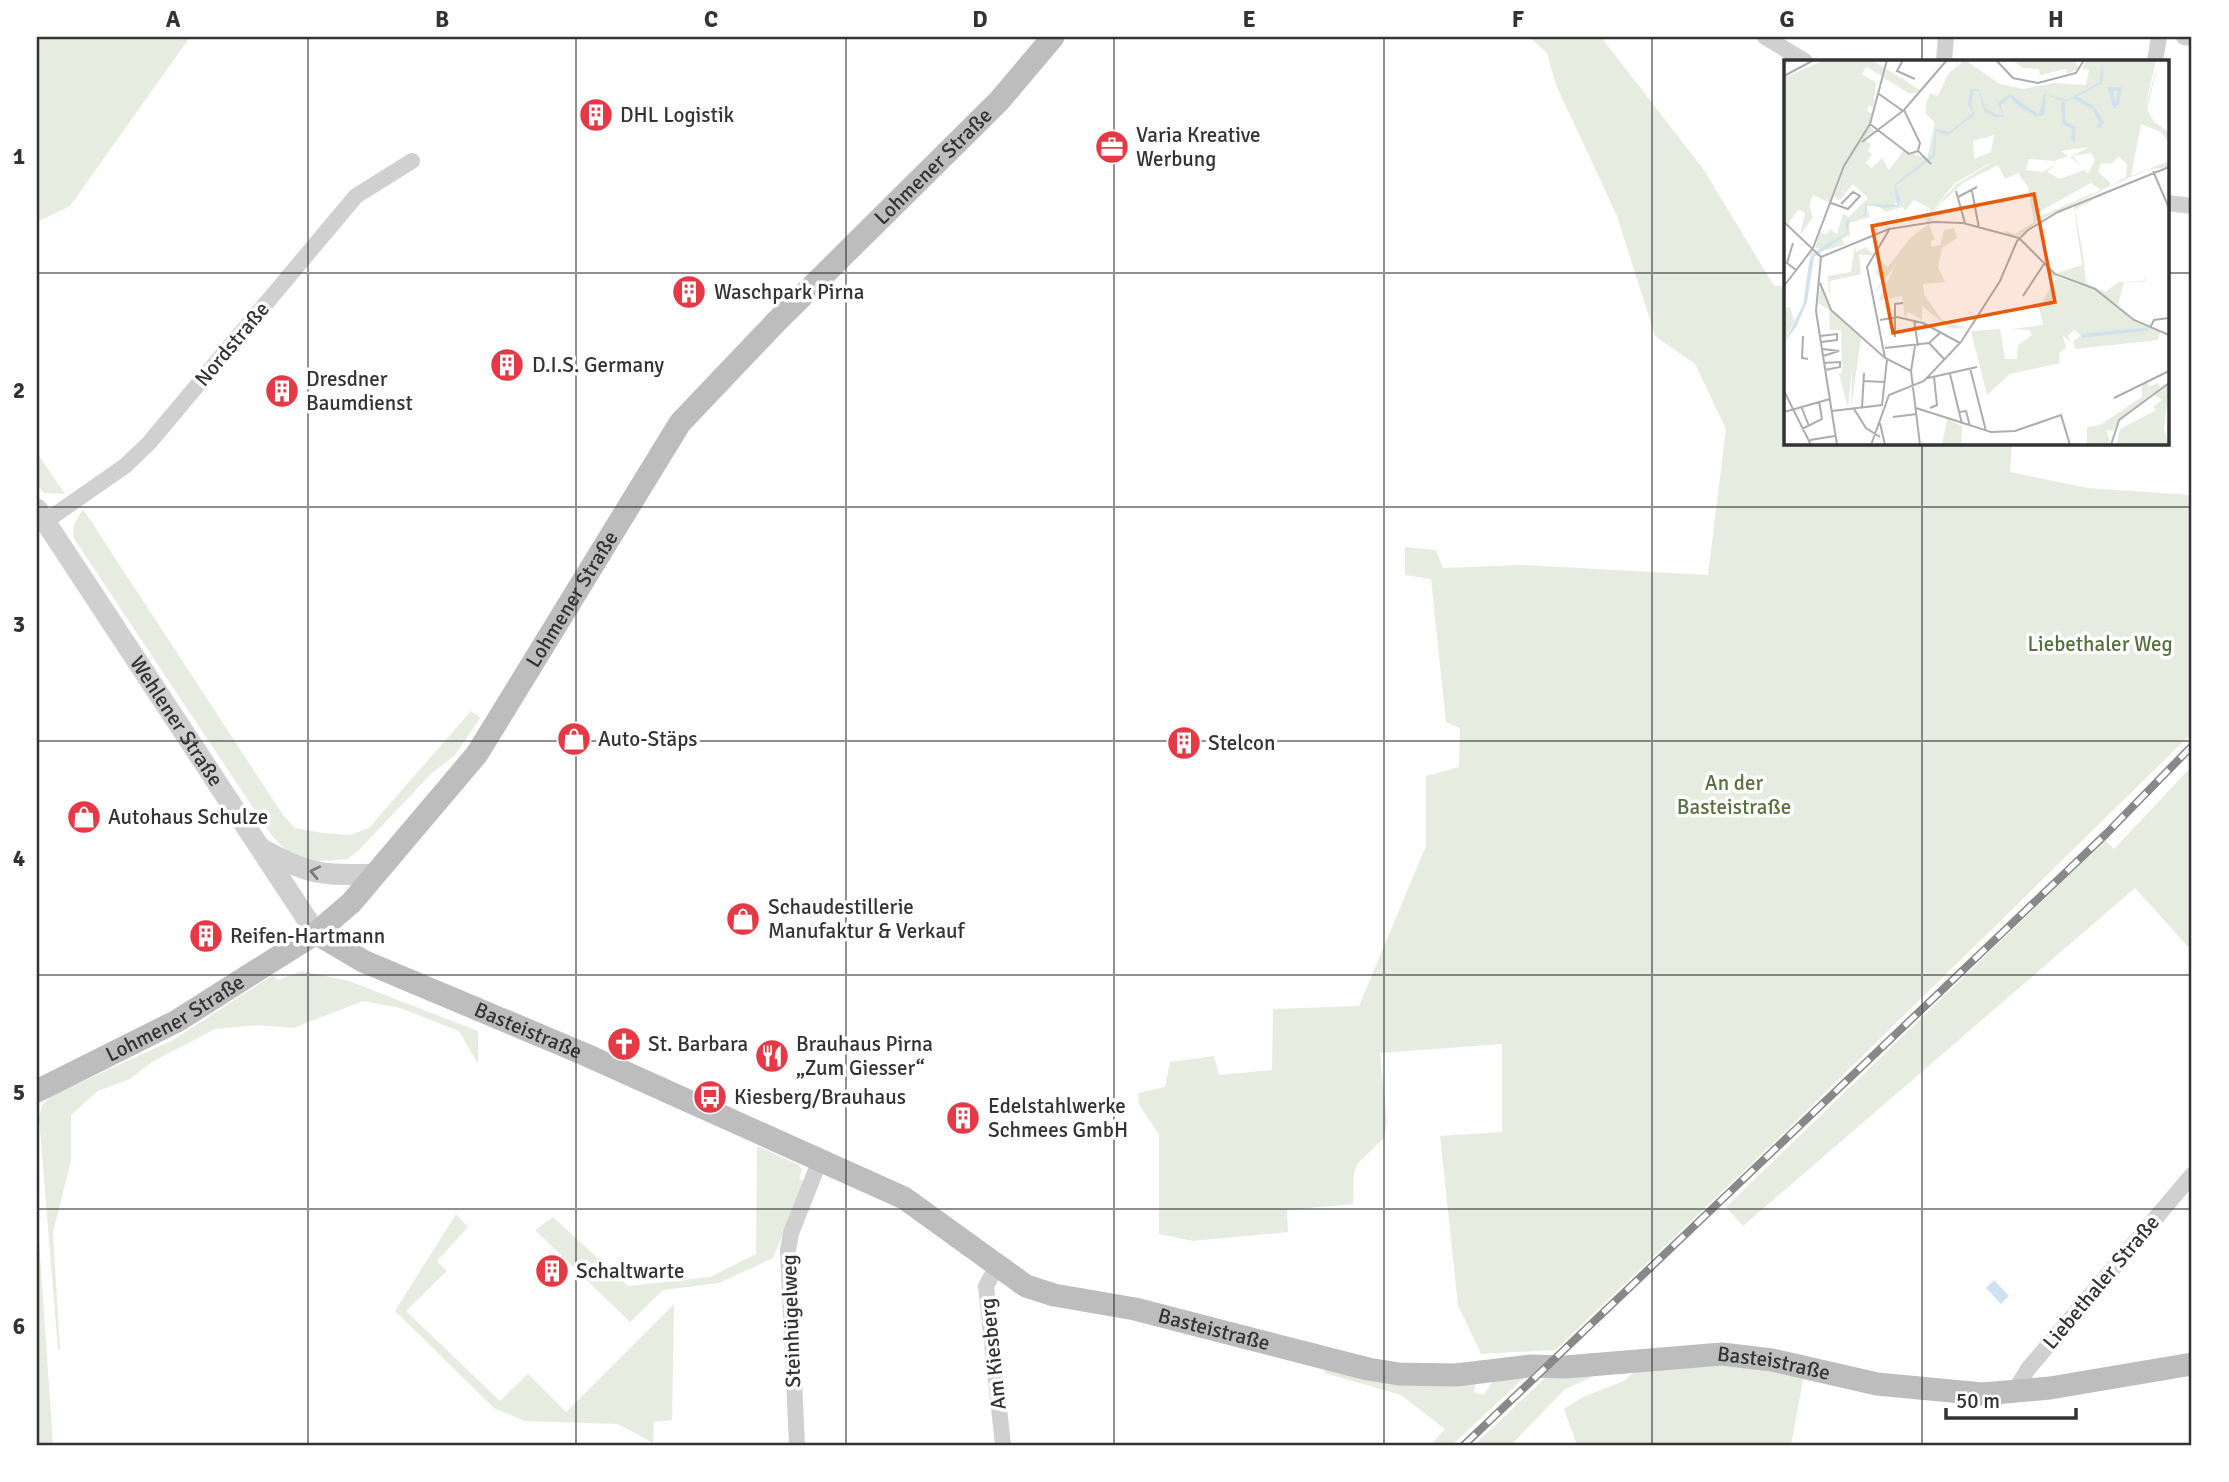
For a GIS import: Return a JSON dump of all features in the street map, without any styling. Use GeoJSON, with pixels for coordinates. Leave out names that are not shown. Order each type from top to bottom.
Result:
{"type":"FeatureCollection","features":[{"type":"Feature","properties":{"kind":"main road","name":"Lohmener Straße"},"geometry":{"type":"LineString","coordinates":[[37,1091],[177,1021],[316,933],[351,903],[477,754],[680,423],[784,313],[1005,94],[1053,37]]}},
{"type":"Feature","properties":{"kind":"main road","name":"Basteistraße"},"geometry":{"type":"LineString","coordinates":[[316,933],[363,961],[584,1054],[904,1198],[952,1230],[1026,1286],[1039,1291],[1108,1303],[1399,1374],[1456,1375],[1521,1366],[1565,1367],[1722,1354],[1772,1360],[1877,1384],[1958,1393],[2014,1392],[2192,1364]]}},
{"type":"Feature","properties":{"kind":"street"},"geometry":{"type":"LineString","coordinates":[[1765,37],[1803,60]]}},
{"type":"Feature","properties":{"kind":"street"},"geometry":{"type":"LineString","coordinates":[[1944,60],[1946,37]]}},
{"type":"Feature","properties":{"kind":"street"},"geometry":{"type":"LineString","coordinates":[[2155,60],[2159,37]]}},
{"type":"Feature","properties":{"kind":"street"},"geometry":{"type":"LineString","coordinates":[[2184,37],[2192,38]]}},
{"type":"Feature","properties":{"kind":"street","name":"Nordstraße"},"geometry":{"type":"LineString","coordinates":[[41,515],[125,466],[149,443],[356,196],[412,161]]}},
{"type":"Feature","properties":{"kind":"street"},"geometry":{"type":"LineString","coordinates":[[2170,203],[2192,206]]}},
{"type":"Feature","properties":{"kind":"street","name":"Wehlener Straße"},"geometry":{"type":"LineString","coordinates":[[41,515],[316,933]]}},
{"type":"Feature","properties":{"kind":"street"},"geometry":{"type":"LineString","coordinates":[[259,847],[297,868],[332,876],[376,874]]}},
{"type":"Feature","properties":{"kind":"street","name":"Steinhügelweg"},"geometry":{"type":"LineString","coordinates":[[797,1445],[788,1250],[791,1233],[820,1160]]}},
{"type":"Feature","properties":{"kind":"street","name":"Liebethaler Straße"},"geometry":{"type":"LineString","coordinates":[[2014,1392],[2028,1369],[2192,1175]]}},
{"type":"Feature","properties":{"kind":"street","name":"Am Kiesberg"},"geometry":{"type":"LineString","coordinates":[[997,1266],[986,1286],[1003,1445]]}},
{"type":"Feature","properties":{"kind":"green space"},"geometry":{"type":"Polygon","coordinates":[[[37,37],[190,37],[70,206],[37,222],[37,37]]]}},
{"type":"Feature","properties":{"kind":"green space"},"geometry":{"type":"Polygon","coordinates":[[[1529,37],[1601,37],[1704,170],[1774,286],[1784,286],[1784,444],[2012,444],[2010,472],[2088,488],[2192,495],[2192,733],[1787,1130],[1555,1350],[1481,1354],[1458,1305],[1440,1136],[1502,1132],[1502,1044],[1380,1053],[1387,1123],[1383,1139],[1358,1163],[1354,1172],[1353,1204],[1287,1210],[1288,1232],[1193,1241],[1159,1234],[1159,1135],[1139,1104],[1138,1093],[1165,1087],[1170,1062],[1214,1056],[1219,1075],[1272,1070],[1273,1009],[1359,1006],[1426,846],[1426,776],[1459,767],[1460,728],[1446,722],[1431,579],[1405,575],[1405,547],[1436,550],[1443,568],[1522,565],[1708,575],[1726,429],[1695,364],[1655,336],[1617,216],[1556,85],[1547,53],[1529,37]]]}},
{"type":"Feature","properties":{"kind":"green space"},"geometry":{"type":"Polygon","coordinates":[[[37,453],[65,494],[44,493],[37,484],[37,453]]]}},
{"type":"Feature","properties":{"kind":"green space"},"geometry":{"type":"Polygon","coordinates":[[[83,509],[283,815],[295,828],[350,835],[369,828],[471,711],[480,718],[455,755],[431,774],[348,859],[320,861],[319,867],[288,852],[272,836],[73,537],[74,525],[83,509]]]}},
{"type":"Feature","properties":{"kind":"green space"},"geometry":{"type":"Polygon","coordinates":[[[2192,766],[2192,951],[2135,888],[1743,1226],[1726,1207],[2105,840],[2114,849],[2192,766]]]}},
{"type":"Feature","properties":{"kind":"green space"},"geometry":{"type":"Polygon","coordinates":[[[302,971],[349,981],[478,1031],[478,1064],[459,1031],[400,1008],[363,1001],[293,1028],[258,1025],[215,1029],[152,1062],[130,1079],[98,1091],[71,1115],[71,1161],[53,1233],[58,1350],[39,1117],[42,1105],[53,1095],[173,1040],[273,975],[278,980],[302,971]]]}},
{"type":"Feature","properties":{"kind":"green space"},"geometry":{"type":"Polygon","coordinates":[[[757,1146],[799,1165],[802,1170],[799,1179],[805,1181],[773,1258],[719,1283],[663,1290],[630,1322],[535,1230],[553,1217],[628,1286],[710,1277],[756,1254],[757,1146]]]}},
{"type":"Feature","properties":{"kind":"green space"},"geometry":{"type":"Polygon","coordinates":[[[456,1214],[468,1227],[437,1261],[447,1271],[406,1311],[500,1401],[528,1374],[566,1412],[674,1304],[672,1420],[654,1422],[653,1443],[618,1424],[525,1421],[494,1408],[395,1311],[456,1214]]]}},
{"type":"Feature","properties":{"kind":"green space"},"geometry":{"type":"Polygon","coordinates":[[[39,1240],[53,1445],[37,1445],[39,1240]]]}},
{"type":"Feature","properties":{"kind":"green space"},"geometry":{"type":"Polygon","coordinates":[[[1723,1363],[1804,1375],[1791,1445],[1577,1445],[1564,1409],[1583,1397],[1624,1381],[1635,1371],[1723,1363]]]}},
{"type":"Feature","properties":{"kind":"green space"},"geometry":{"type":"Polygon","coordinates":[[[1326,1367],[1476,1382],[1474,1392],[1484,1395],[1493,1380],[1526,1376],[1452,1445],[1431,1445],[1445,1429],[1401,1395],[1324,1373],[1326,1367]]]}},
{"type":"Feature","properties":{"kind":"green space"},"geometry":{"type":"Polygon","coordinates":[[[1598,1374],[1564,1390],[1511,1445],[1474,1445],[1545,1378],[1598,1374]]]}},
{"type":"Feature","properties":{"kind":"water"},"geometry":{"type":"Polygon","coordinates":[[[1994,1280],[2009,1296],[2001,1304],[1986,1288],[1994,1280]]]}},
{"type":"Feature","properties":{"kind":"railway"},"geometry":{"type":"LineString","coordinates":[[1464,1445],[2106,834],[2192,746]]}},
{"type":"Feature","properties":{"kind":"place","name":"DHL Logistik"},"geometry":{"type":"Point","coordinates":[596,115]}},
{"type":"Feature","properties":{"kind":"place","name":"Varia Kreative Werbung"},"geometry":{"type":"Point","coordinates":[1112,147]}},
{"type":"Feature","properties":{"kind":"place","name":"Waschpark Pirna"},"geometry":{"type":"Point","coordinates":[689,292]}},
{"type":"Feature","properties":{"kind":"place","name":"D.I.S. Germany"},"geometry":{"type":"Point","coordinates":[507,365]}},
{"type":"Feature","properties":{"kind":"place","name":"Dresdner Baumdienst"},"geometry":{"type":"Point","coordinates":[282,391]}},
{"type":"Feature","properties":{"kind":"place","name":"Auto-Stäps"},"geometry":{"type":"Point","coordinates":[574,739]}},
{"type":"Feature","properties":{"kind":"place","name":"Stelcon"},"geometry":{"type":"Point","coordinates":[1184,743]}},
{"type":"Feature","properties":{"kind":"place","name":"Autohaus Schulze"},"geometry":{"type":"Point","coordinates":[84,817]}},
{"type":"Feature","properties":{"kind":"place","name":"Schaudestillerie Manufaktur & Verkauf"},"geometry":{"type":"Point","coordinates":[743,919]}},
{"type":"Feature","properties":{"kind":"place","name":"Reifen-Hartmann"},"geometry":{"type":"Point","coordinates":[206,936]}},
{"type":"Feature","properties":{"kind":"place","name":"St. Barbara"},"geometry":{"type":"Point","coordinates":[624,1044]}},
{"type":"Feature","properties":{"kind":"place","name":"Brauhaus Pirna „Zum Giesser“"},"geometry":{"type":"Point","coordinates":[772,1056]}},
{"type":"Feature","properties":{"kind":"place","name":"Kiesberg/Brauhaus"},"geometry":{"type":"Point","coordinates":[710,1097]}},
{"type":"Feature","properties":{"kind":"place","name":"Edelstahlwerke Schmees GmbH"},"geometry":{"type":"Point","coordinates":[963,1118]}},
{"type":"Feature","properties":{"kind":"place","name":"Schaltwarte"},"geometry":{"type":"Point","coordinates":[552,1271]}},
{"type":"Feature","properties":{"kind":"park label","name":"Liebethaler Weg"},"geometry":{"type":"Point","coordinates":[2100,644]}},
{"type":"Feature","properties":{"kind":"park label","name":"An der Basteistraße"},"geometry":{"type":"Point","coordinates":[1734,795]}}]}
